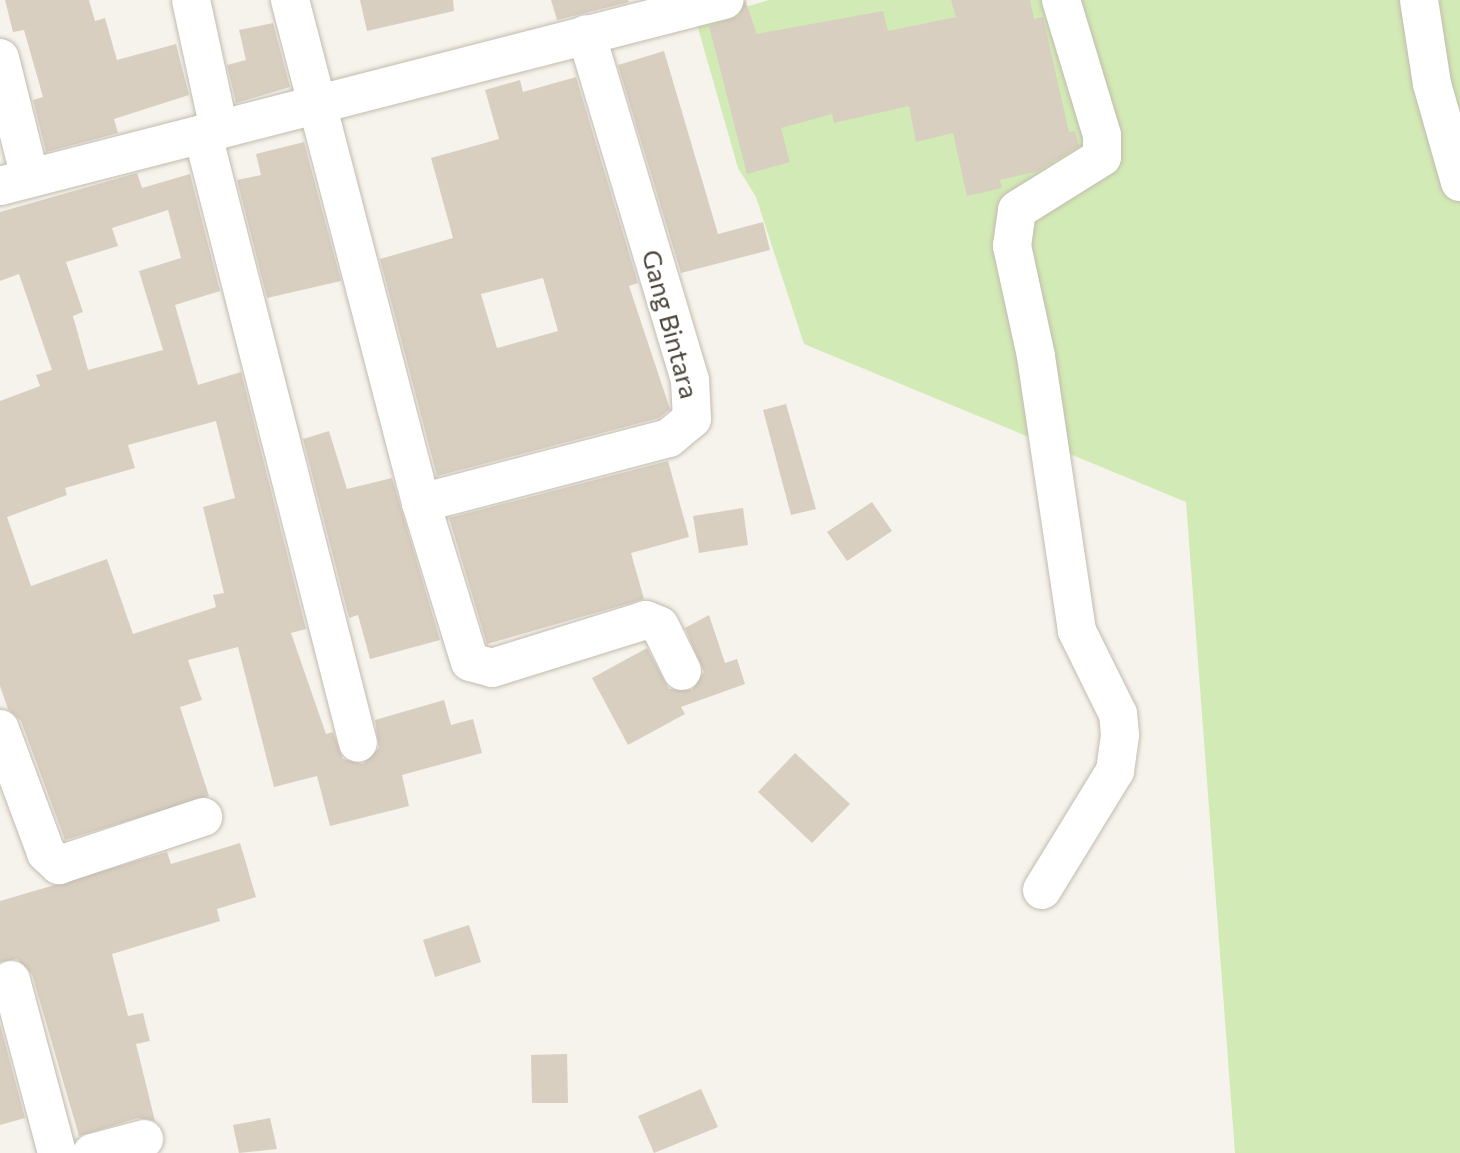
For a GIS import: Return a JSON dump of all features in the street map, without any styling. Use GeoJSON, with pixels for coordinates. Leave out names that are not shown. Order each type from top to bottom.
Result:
{"type":"FeatureCollection","features":[{"type":"Feature","properties":{"kind":"street"},"geometry":{"type":"LineString","coordinates":[[191,0],[211,133],[358,743]]}},
{"type":"Feature","properties":{"kind":"street"},"geometry":{"type":"LineString","coordinates":[[290,0],[314,108],[421,503],[465,652],[475,666],[492,668],[646,620],[660,626],[682,671]]}},
{"type":"Feature","properties":{"kind":"street"},"geometry":{"type":"LineString","coordinates":[[1042,890],[1115,771],[1120,735],[1118,714],[1077,631],[1036,356],[1012,246],[1017,211],[1102,157],[1102,135],[1061,0]]}},
{"type":"Feature","properties":{"kind":"street"},"geometry":{"type":"LineString","coordinates":[[1419,0],[1432,84],[1460,182]]}},
{"type":"Feature","properties":{"kind":"street"},"geometry":{"type":"LineString","coordinates":[[0,58],[15,182],[314,108],[701,3]]}},
{"type":"Feature","properties":{"kind":"street","name":"Gang Bintara"},"geometry":{"type":"LineString","coordinates":[[421,503],[669,438],[692,419],[690,380],[586,34]]}},
{"type":"Feature","properties":{"kind":"street"},"geometry":{"type":"LineString","coordinates":[[0,729],[46,853],[59,865],[203,817]]}},
{"type":"Feature","properties":{"kind":"street"},"geometry":{"type":"LineString","coordinates":[[11,980],[57,1153]]}},
{"type":"Feature","properties":{"kind":"street"},"geometry":{"type":"LineString","coordinates":[[92,1153],[144,1139]]}},
{"type":"Feature","properties":{"kind":"green space"},"geometry":{"type":"Polygon","coordinates":[[[769,0],[1460,0],[1460,1153],[1235,1153],[1186,502],[804,344],[756,197],[738,168],[696,21],[769,0]]]}},
{"type":"Feature","properties":{"kind":"building"},"geometry":{"type":"Polygon","coordinates":[[[5,0],[89,0],[95,21],[105,18],[117,60],[176,44],[189,95],[114,119],[118,133],[46,152],[33,100],[43,97],[24,30],[13,32],[5,0]]]}},
{"type":"Feature","properties":{"kind":"building"},"geometry":{"type":"Polygon","coordinates":[[[360,0],[453,0],[454,11],[367,31],[360,0]]]}},
{"type":"Feature","properties":{"kind":"building"},"geometry":{"type":"Polygon","coordinates":[[[551,0],[628,0],[629,2],[557,20],[551,0]]]}},
{"type":"Feature","properties":{"kind":"building"},"geometry":{"type":"Polygon","coordinates":[[[745,0],[757,34],[883,11],[888,31],[956,17],[951,0],[1030,0],[1034,19],[1043,17],[1069,132],[1075,131],[1079,146],[1038,171],[1000,180],[1002,188],[967,196],[953,133],[916,142],[909,106],[834,123],[832,114],[781,128],[790,162],[747,174],[709,26],[739,16],[745,0]]]}},
{"type":"Feature","properties":{"kind":"building"},"geometry":{"type":"Polygon","coordinates":[[[273,23],[290,87],[236,103],[227,65],[246,60],[239,30],[273,23]]]}},
{"type":"Feature","properties":{"kind":"building"},"geometry":{"type":"Polygon","coordinates":[[[664,51],[718,234],[763,222],[770,250],[681,273],[618,65],[664,51]]]}},
{"type":"Feature","properties":{"kind":"building"},"geometry":{"type":"Polygon","coordinates":[[[576,77],[638,283],[629,286],[670,409],[659,418],[437,476],[380,259],[453,238],[431,158],[499,139],[485,90],[520,80],[523,92],[576,77]],[[543,278],[481,294],[497,348],[558,331],[543,278]]]}},
{"type":"Feature","properties":{"kind":"building"},"geometry":{"type":"Polygon","coordinates":[[[304,142],[341,281],[267,298],[237,180],[261,175],[256,154],[304,142]]]}},
{"type":"Feature","properties":{"kind":"building"},"geometry":{"type":"Polygon","coordinates":[[[137,173],[142,188],[190,174],[220,291],[175,305],[198,385],[241,372],[306,629],[291,633],[326,734],[333,732],[343,759],[363,764],[379,748],[375,720],[444,700],[451,725],[473,719],[482,753],[402,775],[409,806],[330,826],[317,776],[274,787],[238,647],[188,660],[202,700],[180,707],[209,796],[65,840],[21,721],[8,709],[0,686],[0,401],[40,386],[36,375],[52,370],[19,274],[0,281],[0,212],[137,173]],[[168,210],[112,228],[118,246],[66,262],[83,312],[73,316],[88,370],[163,350],[139,271],[181,258],[168,210]],[[216,421],[128,445],[135,468],[65,488],[67,495],[7,517],[31,586],[107,559],[133,634],[216,607],[213,595],[224,593],[203,507],[235,498],[216,421]]]}},
{"type":"Feature","properties":{"kind":"building"},"geometry":{"type":"Polygon","coordinates":[[[786,404],[816,509],[791,515],[763,410],[786,404]]]}},
{"type":"Feature","properties":{"kind":"building"},"geometry":{"type":"Polygon","coordinates":[[[329,431],[347,489],[392,478],[440,640],[370,659],[358,615],[349,618],[303,439],[329,431]]]}},
{"type":"Feature","properties":{"kind":"building"},"geometry":{"type":"Polygon","coordinates":[[[668,461],[689,537],[631,553],[644,599],[487,644],[449,518],[668,461]]]}},
{"type":"Feature","properties":{"kind":"building"},"geometry":{"type":"Polygon","coordinates":[[[872,502],[892,531],[847,561],[827,532],[872,502]]]}},
{"type":"Feature","properties":{"kind":"building"},"geometry":{"type":"Polygon","coordinates":[[[743,508],[748,545],[699,553],[693,516],[743,508]]]}},
{"type":"Feature","properties":{"kind":"building"},"geometry":{"type":"Polygon","coordinates":[[[709,615],[725,663],[737,659],[745,684],[681,707],[685,714],[628,745],[592,678],[647,648],[669,689],[692,690],[704,672],[685,628],[709,615]]]}},
{"type":"Feature","properties":{"kind":"building"},"geometry":{"type":"Polygon","coordinates":[[[795,753],[850,804],[812,843],[758,792],[795,753]]]}},
{"type":"Feature","properties":{"kind":"building"},"geometry":{"type":"Polygon","coordinates":[[[240,843],[256,897],[217,909],[220,921],[112,954],[128,1016],[143,1013],[150,1041],[136,1044],[155,1121],[138,1118],[79,1136],[32,974],[17,959],[0,962],[0,901],[167,852],[171,864],[240,843]]]}},
{"type":"Feature","properties":{"kind":"building"},"geometry":{"type":"Polygon","coordinates":[[[469,925],[481,962],[435,977],[423,940],[469,925]]]}},
{"type":"Feature","properties":{"kind":"building"},"geometry":{"type":"Polygon","coordinates":[[[0,1024],[25,1118],[0,1125],[0,1024]]]}},
{"type":"Feature","properties":{"kind":"building"},"geometry":{"type":"Polygon","coordinates":[[[567,1054],[568,1103],[532,1103],[531,1055],[567,1054]]]}},
{"type":"Feature","properties":{"kind":"building"},"geometry":{"type":"Polygon","coordinates":[[[701,1089],[718,1127],[654,1153],[638,1116],[701,1089]]]}},
{"type":"Feature","properties":{"kind":"building"},"geometry":{"type":"Polygon","coordinates":[[[270,1118],[277,1149],[239,1153],[233,1125],[270,1118]]]}}]}
